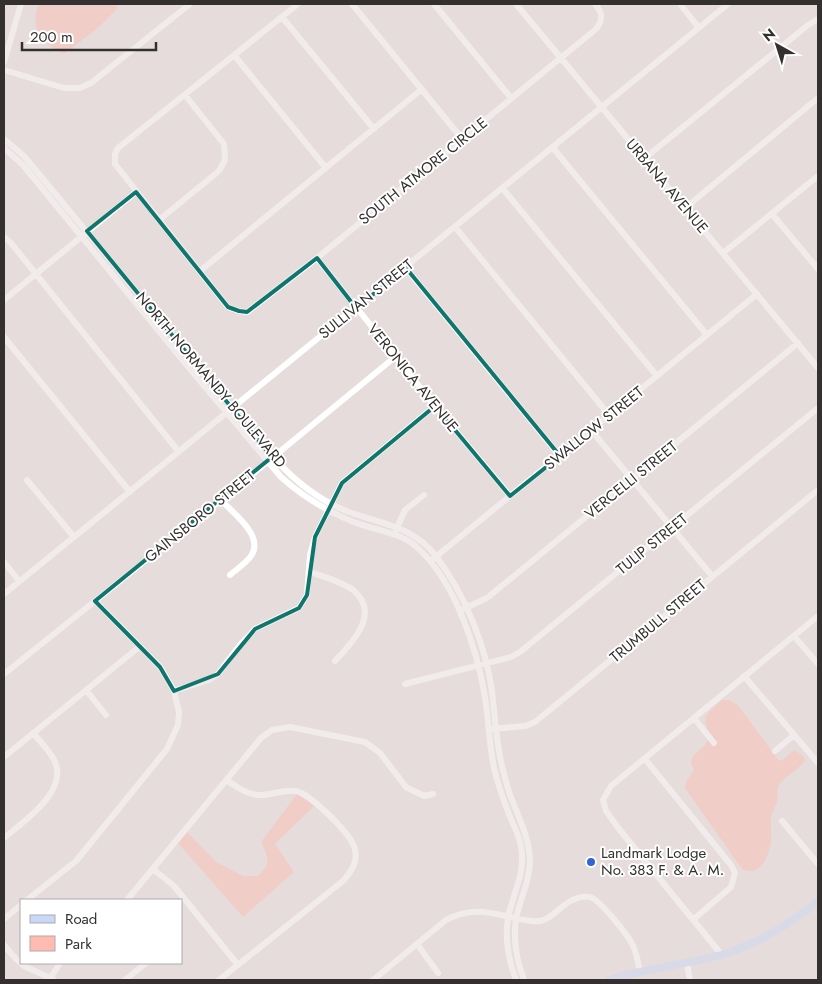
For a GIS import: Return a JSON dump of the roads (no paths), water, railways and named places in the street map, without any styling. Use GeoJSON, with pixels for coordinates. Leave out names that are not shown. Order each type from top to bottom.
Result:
{"type":"FeatureCollection","features":[{"type":"Feature","properties":{"kind":"main road"},"geometry":{"type":"LineString","coordinates":[[609,980],[722,954],[759,940],[785,926],[818,901]]}},
{"type":"Feature","properties":{"kind":"street"},"geometry":{"type":"LineString","coordinates":[[4,62],[21,4]]}},
{"type":"Feature","properties":{"kind":"street"},"geometry":{"type":"LineString","coordinates":[[4,70],[64,88],[80,88],[91,83],[190,4]]}},
{"type":"Feature","properties":{"kind":"street"},"geometry":{"type":"LineString","coordinates":[[298,4],[118,148],[115,164],[200,271],[422,89]]}},
{"type":"Feature","properties":{"kind":"street"},"geometry":{"type":"LineString","coordinates":[[352,4],[463,140]]}},
{"type":"Feature","properties":{"kind":"street"},"geometry":{"type":"LineString","coordinates":[[434,4],[511,98]]}},
{"type":"Feature","properties":{"kind":"street","name":"URBANA AVENUE"},"geometry":{"type":"LineString","coordinates":[[516,4],[818,368]]}},
{"type":"Feature","properties":{"kind":"street","name":"SOUTH ATMORE CIRCLE"},"geometry":{"type":"LineString","coordinates":[[200,271],[228,307],[247,312],[463,140],[596,29],[602,22],[602,16],[595,4]]}},
{"type":"Feature","properties":{"kind":"street"},"geometry":{"type":"LineString","coordinates":[[680,4],[699,28]]}},
{"type":"Feature","properties":{"kind":"street","name":"SULLIVAN STREET"},"geometry":{"type":"LineString","coordinates":[[4,594],[728,4]]}},
{"type":"Feature","properties":{"kind":"street"},"geometry":{"type":"LineString","coordinates":[[282,17],[374,129]]}},
{"type":"Feature","properties":{"kind":"street"},"geometry":{"type":"LineString","coordinates":[[645,158],[808,25],[818,19]]}},
{"type":"Feature","properties":{"kind":"street"},"geometry":{"type":"LineString","coordinates":[[234,55],[326,168]]}},
{"type":"Feature","properties":{"kind":"street"},"geometry":{"type":"LineString","coordinates":[[159,220],[219,171],[225,160],[224,144],[184,95]]}},
{"type":"Feature","properties":{"kind":"street"},"geometry":{"type":"LineString","coordinates":[[685,208],[818,98]]}},
{"type":"Feature","properties":{"kind":"street","name":"NORTH NORMANDY BOULEVARD"},"geometry":{"type":"LineString","coordinates":[[4,139],[24,156],[87,231],[233,408],[270,459]]}},
{"type":"Feature","properties":{"kind":"street","name":"NORTH NORMANDY BOULEVARD"},"geometry":{"type":"LineString","coordinates":[[4,148],[23,165],[227,413],[296,490],[330,507],[352,521],[396,530],[416,537],[436,557],[452,582],[480,642],[492,691],[503,771],[530,852],[528,877],[516,918],[514,932],[515,949],[524,980]]}},
{"type":"Feature","properties":{"kind":"street"},"geometry":{"type":"LineString","coordinates":[[553,148],[707,335]]}},
{"type":"Feature","properties":{"kind":"street"},"geometry":{"type":"LineString","coordinates":[[723,253],[818,176]]}},
{"type":"Feature","properties":{"kind":"street"},"geometry":{"type":"LineString","coordinates":[[503,189],[657,376]]}},
{"type":"Feature","properties":{"kind":"street"},"geometry":{"type":"LineString","coordinates":[[4,300],[136,192]]}},
{"type":"Feature","properties":{"kind":"street"},"geometry":{"type":"LineString","coordinates":[[772,214],[816,260],[818,269]]}},
{"type":"Feature","properties":{"kind":"street"},"geometry":{"type":"LineString","coordinates":[[456,227],[609,416]]}},
{"type":"Feature","properties":{"kind":"street"},"geometry":{"type":"LineString","coordinates":[[4,237],[11,243],[179,452]]}},
{"type":"Feature","properties":{"kind":"street","name":"VERONICA AVENUE"},"geometry":{"type":"LineString","coordinates":[[317,258],[435,406],[510,496]]}},
{"type":"Feature","properties":{"kind":"street"},"geometry":{"type":"LineString","coordinates":[[406,268],[560,456]]}},
{"type":"Feature","properties":{"kind":"street","name":"SWALLOW STREET"},"geometry":{"type":"LineString","coordinates":[[430,562],[757,294]]}},
{"type":"Feature","properties":{"kind":"street"},"geometry":{"type":"LineString","coordinates":[[4,337],[130,492]]}},
{"type":"Feature","properties":{"kind":"street","name":"VERCELLI STREET"},"geometry":{"type":"LineString","coordinates":[[463,609],[487,598],[798,343]]}},
{"type":"Feature","properties":{"kind":"street","name":"GAINSBORO STREET"},"geometry":{"type":"LineString","coordinates":[[4,674],[221,500],[395,356]]}},
{"type":"Feature","properties":{"kind":"street"},"geometry":{"type":"LineString","coordinates":[[174,691],[209,680],[218,674],[239,646],[255,629],[299,608],[307,596],[310,555],[315,537],[342,482],[435,406]]}},
{"type":"Feature","properties":{"kind":"street","name":"TULIP STREET"},"geometry":{"type":"LineString","coordinates":[[404,684],[511,658],[520,652],[818,408]]}},
{"type":"Feature","properties":{"kind":"street"},"geometry":{"type":"LineString","coordinates":[[591,430],[633,478],[712,576]]}},
{"type":"Feature","properties":{"kind":"street"},"geometry":{"type":"LineString","coordinates":[[28,480],[74,537]]}},
{"type":"Feature","properties":{"kind":"street","name":"TRUMBULL STREET"},"geometry":{"type":"LineString","coordinates":[[488,729],[525,726],[535,722],[818,490]]}},
{"type":"Feature","properties":{"kind":"street"},"geometry":{"type":"LineString","coordinates":[[396,530],[405,510],[424,495]]}},
{"type":"Feature","properties":{"kind":"street"},"geometry":{"type":"LineString","coordinates":[[221,500],[248,528],[254,537],[255,544],[252,555],[230,575]]}},
{"type":"Feature","properties":{"kind":"street","name":"NORTH NORMANDY BOULEVARD"},"geometry":{"type":"LineString","coordinates":[[396,530],[414,544],[430,562],[463,609],[472,641],[485,698],[488,729],[498,784],[522,848],[521,874],[508,916],[507,945],[511,968],[516,980]]}},
{"type":"Feature","properties":{"kind":"street"},"geometry":{"type":"LineString","coordinates":[[4,562],[19,581]]}},
{"type":"Feature","properties":{"kind":"street"},"geometry":{"type":"LineString","coordinates":[[310,572],[351,588],[362,599],[365,614],[363,625],[351,644],[335,661]]}},
{"type":"Feature","properties":{"kind":"street"},"geometry":{"type":"LineString","coordinates":[[28,899],[76,861],[167,749],[178,725],[179,712],[174,691],[160,667],[95,600]]}},
{"type":"Feature","properties":{"kind":"street"},"geometry":{"type":"LineString","coordinates":[[722,954],[619,830],[606,812],[603,800],[611,786],[818,616]]}},
{"type":"Feature","properties":{"kind":"street"},"geometry":{"type":"LineString","coordinates":[[794,636],[818,664]]}},
{"type":"Feature","properties":{"kind":"street"},"geometry":{"type":"LineString","coordinates":[[4,757],[139,647]]}},
{"type":"Feature","properties":{"kind":"street"},"geometry":{"type":"LineString","coordinates":[[744,676],[818,763]]}},
{"type":"Feature","properties":{"kind":"street"},"geometry":{"type":"LineString","coordinates":[[86,690],[106,715]]}},
{"type":"Feature","properties":{"kind":"street"},"geometry":{"type":"LineString","coordinates":[[694,718],[714,742]]}},
{"type":"Feature","properties":{"kind":"street"},"geometry":{"type":"LineString","coordinates":[[128,899],[261,738],[272,730],[290,727],[365,742],[380,752],[406,787],[424,796],[433,794]]}},
{"type":"Feature","properties":{"kind":"street"},"geometry":{"type":"LineString","coordinates":[[4,838],[34,814],[54,788],[58,774],[54,759],[33,733]]}},
{"type":"Feature","properties":{"kind":"street"},"geometry":{"type":"LineString","coordinates":[[775,751],[794,735]]}},
{"type":"Feature","properties":{"kind":"street"},"geometry":{"type":"LineString","coordinates":[[645,759],[731,865],[735,873],[731,887],[694,919]]}},
{"type":"Feature","properties":{"kind":"street"},"geometry":{"type":"LineString","coordinates":[[219,980],[343,881],[351,872],[355,861],[355,850],[351,839],[311,798],[297,792],[285,791],[259,795],[249,793],[226,780]]}},
{"type":"Feature","properties":{"kind":"street"},"geometry":{"type":"LineString","coordinates":[[782,821],[818,864]]}},
{"type":"Feature","properties":{"kind":"street"},"geometry":{"type":"LineString","coordinates":[[153,869],[174,886],[238,965]]}},
{"type":"Feature","properties":{"kind":"street"},"geometry":{"type":"LineString","coordinates":[[373,980],[446,920],[464,912],[484,911],[534,922],[553,916],[568,902],[590,897],[598,901],[630,940],[640,972]]}},
{"type":"Feature","properties":{"kind":"street"},"geometry":{"type":"LineString","coordinates":[[4,919],[20,906]]}},
{"type":"Feature","properties":{"kind":"street"},"geometry":{"type":"LineString","coordinates":[[417,944],[438,973]]}},
{"type":"Feature","properties":{"kind":"street"},"geometry":{"type":"LineString","coordinates":[[4,945],[20,962]]}},
{"type":"Feature","properties":{"kind":"street"},"geometry":{"type":"LineString","coordinates":[[687,963],[690,980]]}},
{"type":"Feature","properties":{"kind":"street"},"geometry":{"type":"LineString","coordinates":[[22,964],[53,979],[60,964]]}},
{"type":"Feature","properties":{"kind":"street"},"geometry":{"type":"LineString","coordinates":[[125,980],[145,964]]}},
{"type":"Feature","properties":{"kind":"place","name":"Landmark Lodge No. 383 F. & A. M."},"geometry":{"type":"Point","coordinates":[591,862]}}]}
